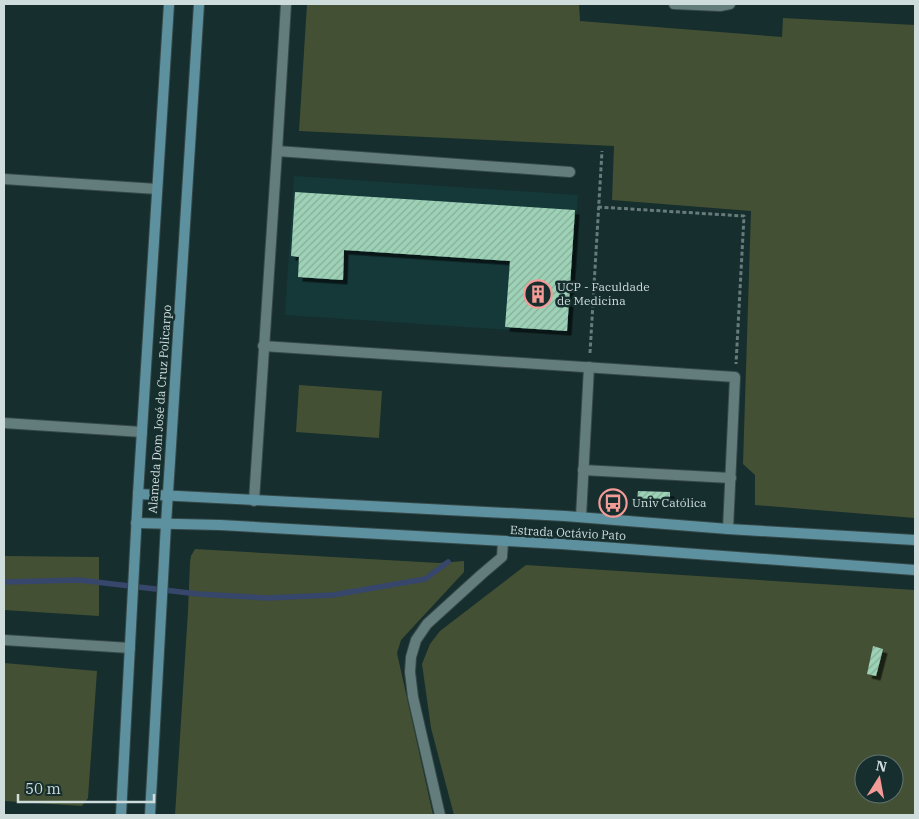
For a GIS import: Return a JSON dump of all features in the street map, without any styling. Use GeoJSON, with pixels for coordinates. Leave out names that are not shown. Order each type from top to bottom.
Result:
{"type":"FeatureCollection","features":[{"type":"Feature","properties":{"kind":"street","name":"Alameda Dom José da Cruz Policarpo"},"geometry":{"type":"LineString","coordinates":[[121,815],[136,523],[169,4]]}},
{"type":"Feature","properties":{"kind":"street","name":"Alameda Dom José da Cruz Policarpo"},"geometry":{"type":"LineString","coordinates":[[150,815],[167,496],[199,4]]}},
{"type":"Feature","properties":{"kind":"street"},"geometry":{"type":"LineString","coordinates":[[254,501],[286,4]]}},
{"type":"Feature","properties":{"kind":"street"},"geometry":{"type":"LineString","coordinates":[[674,4],[720,6],[730,4]]}},
{"type":"Feature","properties":{"kind":"street"},"geometry":{"type":"LineString","coordinates":[[277,151],[570,172]]}},
{"type":"Feature","properties":{"kind":"street"},"geometry":{"type":"LineString","coordinates":[[4,179],[157,189]]}},
{"type":"Feature","properties":{"kind":"street"},"geometry":{"type":"LineString","coordinates":[[263,346],[735,377],[728,529]]}},
{"type":"Feature","properties":{"kind":"street"},"geometry":{"type":"LineString","coordinates":[[581,517],[589,366]]}},
{"type":"Feature","properties":{"kind":"street"},"geometry":{"type":"LineString","coordinates":[[4,423],[142,432]]}},
{"type":"Feature","properties":{"kind":"street"},"geometry":{"type":"LineString","coordinates":[[583,470],[731,478]]}},
{"type":"Feature","properties":{"kind":"street","name":"Estrada Octávio Pato"},"geometry":{"type":"LineString","coordinates":[[138,494],[581,517],[728,529],[915,540]]}},
{"type":"Feature","properties":{"kind":"street"},"geometry":{"type":"LineString","coordinates":[[136,523],[220,525],[503,541]]}},
{"type":"Feature","properties":{"kind":"street","name":"Estrada Octávio Pato"},"geometry":{"type":"LineString","coordinates":[[440,815],[413,697],[410,672],[411,657],[416,640],[427,624],[502,557],[503,541],[915,570]]}},
{"type":"Feature","properties":{"kind":"street"},"geometry":{"type":"LineString","coordinates":[[4,640],[130,648]]}},
{"type":"Feature","properties":{"kind":"path"},"geometry":{"type":"LineString","coordinates":[[589,366],[602,151]]}},
{"type":"Feature","properties":{"kind":"path"},"geometry":{"type":"LineString","coordinates":[[598,207],[744,216],[735,377]]}},
{"type":"Feature","properties":{"kind":"shaded area"},"geometry":{"type":"Polygon","coordinates":[[[294,176],[578,195],[568,334],[285,315],[294,176]]]}},
{"type":"Feature","properties":{"kind":"green space"},"geometry":{"type":"Polygon","coordinates":[[[307,4],[579,4],[580,21],[782,37],[783,18],[915,25],[915,518],[755,505],[755,475],[743,464],[751,211],[612,200],[614,146],[299,131],[307,4]]]}},
{"type":"Feature","properties":{"kind":"green space"},"geometry":{"type":"Polygon","coordinates":[[[299,385],[382,391],[379,438],[296,432],[299,385]]]}},
{"type":"Feature","properties":{"kind":"green space"},"geometry":{"type":"Polygon","coordinates":[[[195,549],[439,563],[464,561],[464,572],[401,640],[397,653],[433,815],[175,815],[190,562],[195,549]]]}},
{"type":"Feature","properties":{"kind":"green space"},"geometry":{"type":"Polygon","coordinates":[[[4,556],[99,557],[99,616],[4,610],[4,556]]]}},
{"type":"Feature","properties":{"kind":"green space"},"geometry":{"type":"Polygon","coordinates":[[[526,565],[915,590],[915,815],[454,815],[431,728],[422,664],[430,644],[440,631],[526,565]]]}},
{"type":"Feature","properties":{"kind":"green space"},"geometry":{"type":"Polygon","coordinates":[[[4,663],[97,671],[88,798],[82,806],[4,801],[4,663]]]}},
{"type":"Feature","properties":{"kind":"building","name":"UCP - Faculdade de Medicina"},"geometry":{"type":"Polygon","coordinates":[[[295,192],[575,210],[567,331],[505,327],[510,261],[344,250],[343,280],[298,277],[299,257],[291,256],[295,192]]]}},
{"type":"Feature","properties":{"kind":"building"},"geometry":{"type":"Polygon","coordinates":[[[638,491],[670,492],[670,501],[637,500],[638,491]]]}},
{"type":"Feature","properties":{"kind":"building"},"geometry":{"type":"Polygon","coordinates":[[[873,646],[883,649],[876,676],[867,674],[873,646]]]}},
{"type":"Feature","properties":{"kind":"waterway"},"geometry":{"type":"LineString","coordinates":[[4,582],[79,580],[198,594],[267,598],[333,595],[425,579],[448,562]]}},
{"type":"Feature","properties":{"kind":"place","name":"UCP - Faculdade de Medicina"},"geometry":{"type":"Point","coordinates":[538,294]}},
{"type":"Feature","properties":{"kind":"place","name":"Univ Católica"},"geometry":{"type":"Point","coordinates":[613,503]}}]}
